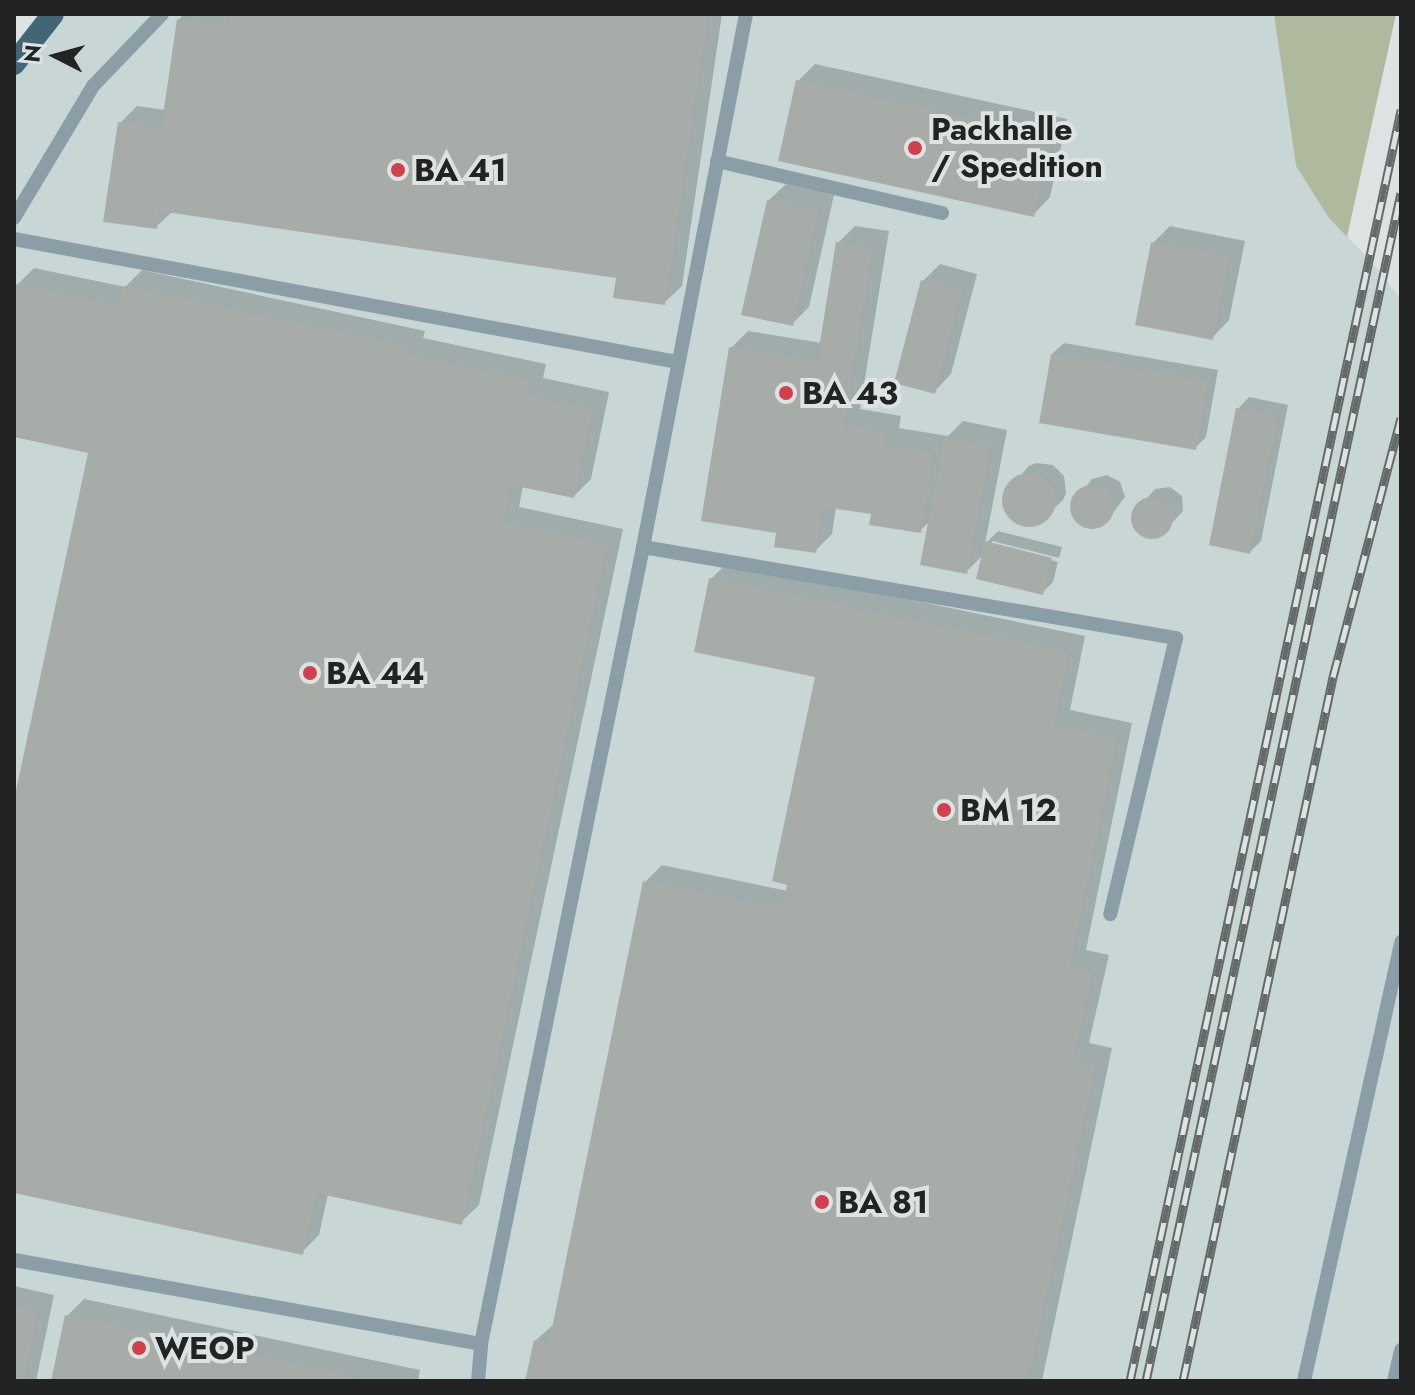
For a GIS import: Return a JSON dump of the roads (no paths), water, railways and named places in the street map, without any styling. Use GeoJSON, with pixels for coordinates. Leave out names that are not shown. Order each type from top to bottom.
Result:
{"type":"FeatureCollection","features":[{"type":"Feature","properties":{"kind":"main road"},"geometry":{"type":"LineString","coordinates":[[14,64],[53,14]]}},
{"type":"Feature","properties":{"kind":"lane"},"geometry":{"type":"LineString","coordinates":[[14,218],[93,86],[162,14]]}},
{"type":"Feature","properties":{"kind":"lane"},"geometry":{"type":"LineString","coordinates":[[478,1381],[481,1344],[643,547],[746,14]]}},
{"type":"Feature","properties":{"kind":"lane"},"geometry":{"type":"LineString","coordinates":[[717,161],[942,213]]}},
{"type":"Feature","properties":{"kind":"lane"},"geometry":{"type":"LineString","coordinates":[[14,239],[677,362]]}},
{"type":"Feature","properties":{"kind":"lane"},"geometry":{"type":"LineString","coordinates":[[643,547],[1176,638],[1110,914]]}},
{"type":"Feature","properties":{"kind":"lane"},"geometry":{"type":"LineString","coordinates":[[1304,1381],[1401,942]]}},
{"type":"Feature","properties":{"kind":"lane"},"geometry":{"type":"LineString","coordinates":[[14,1260],[481,1344]]}},
{"type":"Feature","properties":{"kind":"lane"},"geometry":{"type":"LineString","coordinates":[[1394,1381],[1401,1350]]}},
{"type":"Feature","properties":{"kind":"railway"},"geometry":{"type":"LineString","coordinates":[[1130,1381],[1401,110]]}},
{"type":"Feature","properties":{"kind":"railway"},"geometry":{"type":"LineString","coordinates":[[1146,1381],[1401,193]]}},
{"type":"Feature","properties":{"kind":"railway"},"geometry":{"type":"LineString","coordinates":[[1183,1381],[1333,677],[1401,418]]}},
{"type":"Feature","properties":{"kind":"place","name":"Packhalle / Spedition"},"geometry":{"type":"Point","coordinates":[915,148]}},
{"type":"Feature","properties":{"kind":"place","name":"BA 41"},"geometry":{"type":"Point","coordinates":[398,170]}},
{"type":"Feature","properties":{"kind":"place","name":"BA 43"},"geometry":{"type":"Point","coordinates":[786,393]}},
{"type":"Feature","properties":{"kind":"place","name":"BA 44"},"geometry":{"type":"Point","coordinates":[310,673]}},
{"type":"Feature","properties":{"kind":"place","name":"BM 12"},"geometry":{"type":"Point","coordinates":[944,810]}},
{"type":"Feature","properties":{"kind":"place","name":"BA 81"},"geometry":{"type":"Point","coordinates":[822,1202]}},
{"type":"Feature","properties":{"kind":"place","name":"WEOP"},"geometry":{"type":"Point","coordinates":[139,1348]}}]}
